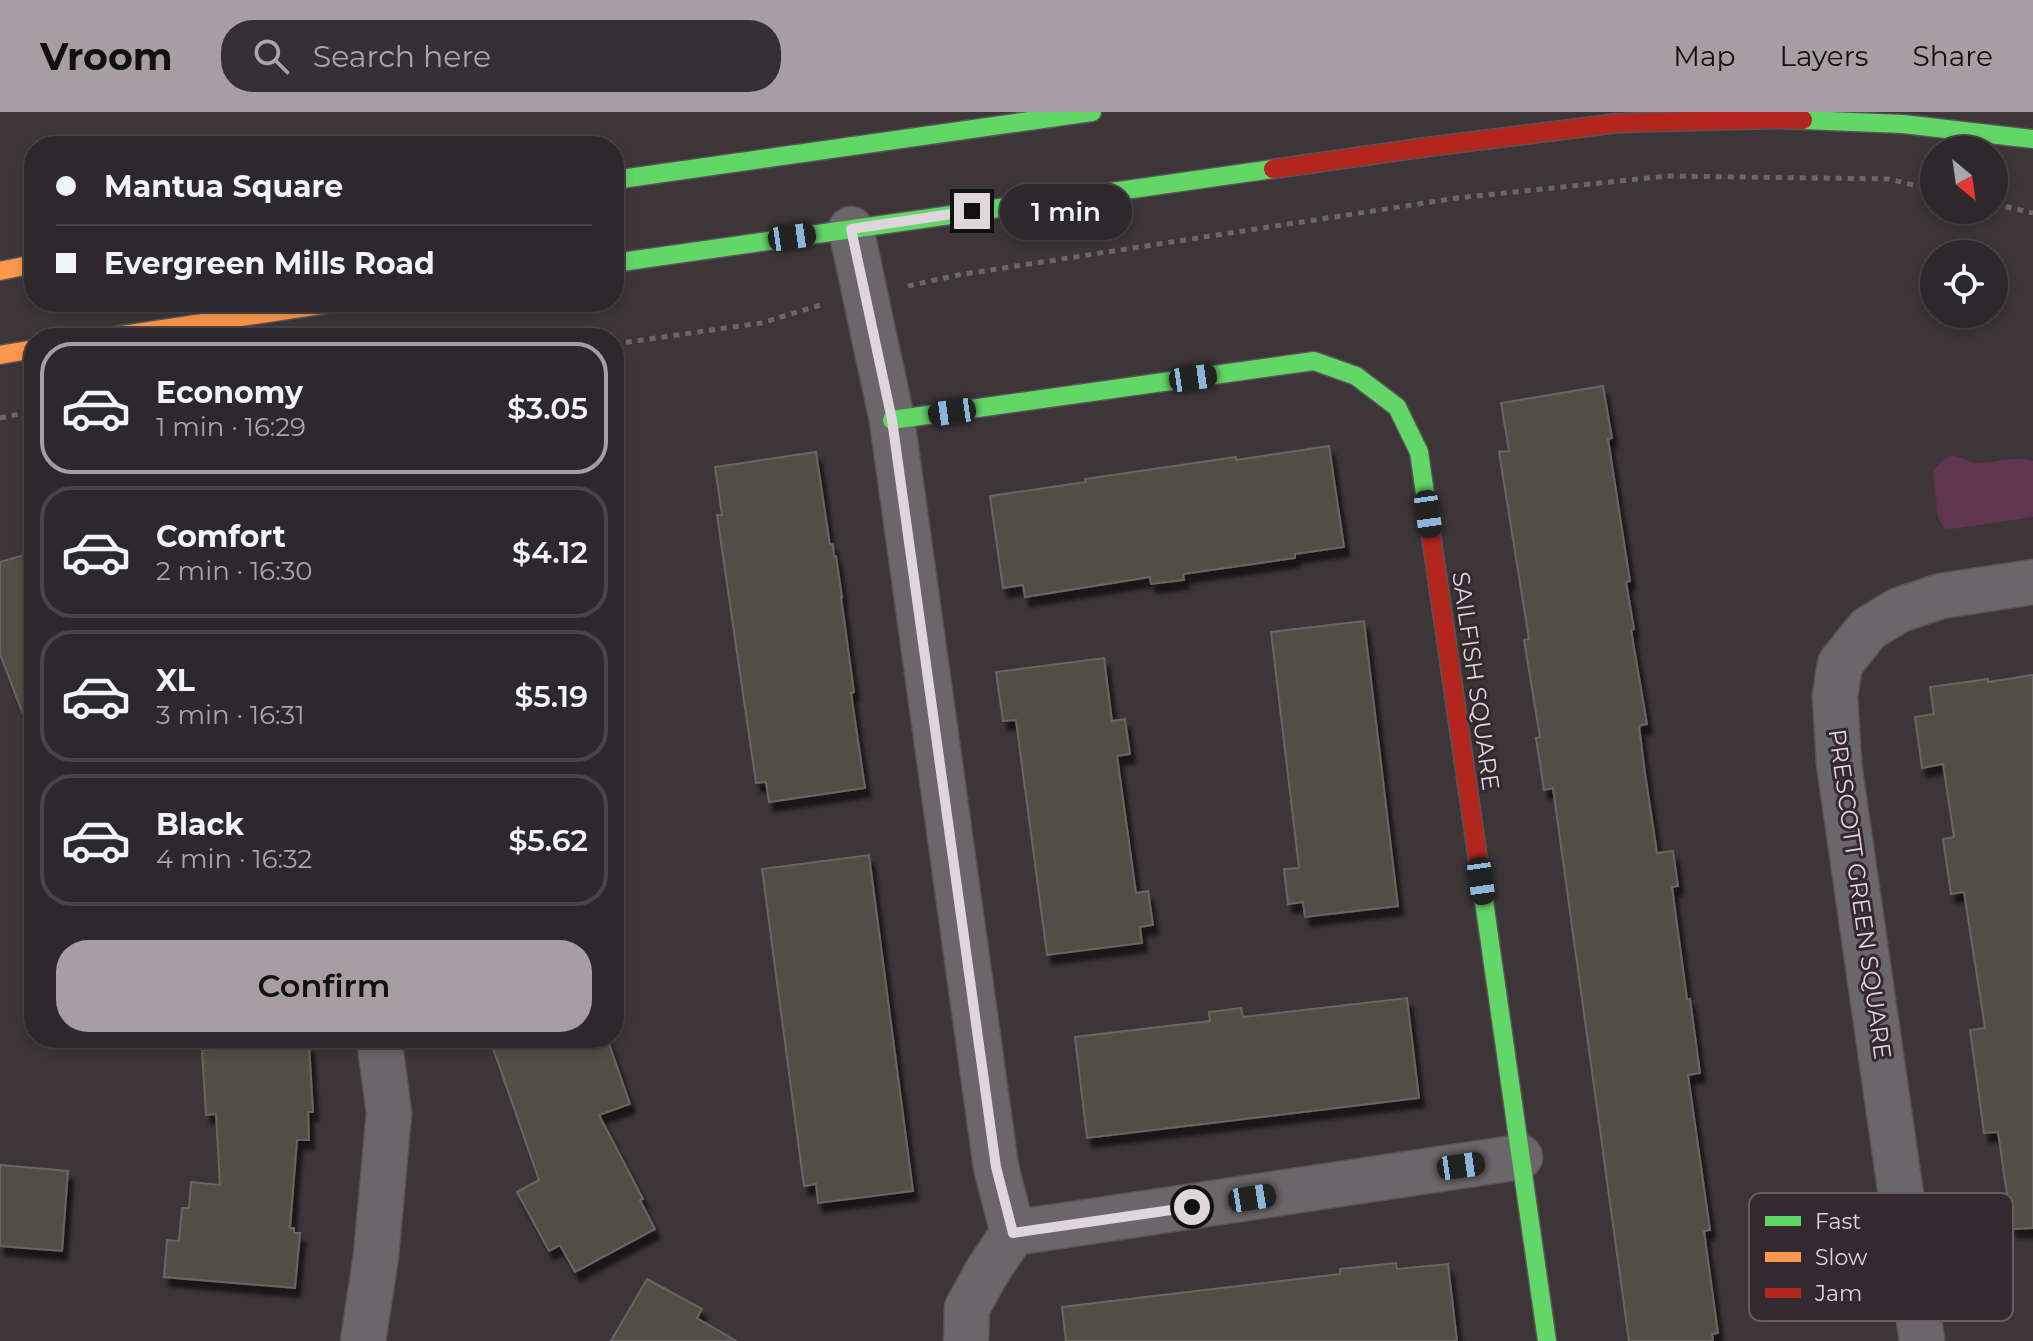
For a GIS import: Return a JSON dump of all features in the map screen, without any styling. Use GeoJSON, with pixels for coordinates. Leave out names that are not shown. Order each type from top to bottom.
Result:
{"type":"FeatureCollection","features":[{"type":"Feature","properties":{"kind":"main road"},"geometry":{"type":"LineString","coordinates":[[624,179],[1092,112]]}},
{"type":"Feature","properties":{"kind":"main road"},"geometry":{"type":"LineString","coordinates":[[624,262],[1427,147],[1618,123],[1775,119],[1903,124],[2033,139]]}},
{"type":"Feature","properties":{"kind":"main road"},"geometry":{"type":"LineString","coordinates":[[0,271],[24,266]]}},
{"type":"Feature","properties":{"kind":"main road"},"geometry":{"type":"LineString","coordinates":[[169,328],[274,312]]}},
{"type":"Feature","properties":{"kind":"main road"},"geometry":{"type":"LineString","coordinates":[[0,355],[24,351]]}},
{"type":"Feature","properties":{"kind":"main road","name":"SAILFISH SQUARE"},"geometry":{"type":"LineString","coordinates":[[892,420],[1314,361],[1356,376],[1397,407],[1419,452],[1547,1341]]}},
{"type":"Feature","properties":{"kind":"street"},"geometry":{"type":"LineString","coordinates":[[851,229],[892,420],[996,1167],[1013,1233]]}},
{"type":"Feature","properties":{"kind":"street","name":"PRESCOTT GREEN SQUARE"},"geometry":{"type":"LineString","coordinates":[[1901,1193],[1839,764],[1835,696],[1840,664],[1868,629],[1899,610],[1941,596],[2033,582]]}},
{"type":"Feature","properties":{"kind":"street"},"geometry":{"type":"LineString","coordinates":[[363,1341],[376,1256],[389,1113],[380,1048]]}},
{"type":"Feature","properties":{"kind":"street"},"geometry":{"type":"LineString","coordinates":[[966,1341],[967,1308],[1013,1233],[1520,1157]]}},
{"type":"Feature","properties":{"kind":"street","name":"PRESCOTT GREEN SQUARE"},"geometry":{"type":"LineString","coordinates":[[1919,1321],[1922,1341]]}},
{"type":"Feature","properties":{"kind":"path"},"geometry":{"type":"LineString","coordinates":[[624,343],[761,323],[813,307],[958,275],[1457,198],[1667,176],[1889,179],[1920,187]]}},
{"type":"Feature","properties":{"kind":"path"},"geometry":{"type":"LineString","coordinates":[[2008,207],[2033,213]]}},
{"type":"Feature","properties":{"kind":"path"},"geometry":{"type":"LineString","coordinates":[[0,418],[24,413]]}},
{"type":"Feature","properties":{"kind":"shaded area"},"geometry":{"type":"Polygon","coordinates":[[[1952,455],[1978,463],[2013,459],[2033,461],[2033,517],[1945,530],[1938,517],[1933,471],[1952,455]]]}},
{"type":"Feature","properties":{"kind":"building"},"geometry":{"type":"Polygon","coordinates":[[[1603,386],[1630,581],[1626,582],[1634,629],[1631,630],[1647,724],[1639,726],[1645,773],[1657,853],[1673,851],[1678,886],[1672,887],[1700,1073],[1688,1075],[1710,1230],[1704,1231],[1718,1333],[1712,1334],[1713,1341],[1629,1341],[1553,788],[1544,790],[1536,738],[1540,737],[1524,640],[1529,639],[1499,452],[1509,451],[1501,403],[1603,386]]]}},
{"type":"Feature","properties":{"kind":"building"},"geometry":{"type":"Polygon","coordinates":[[[1329,446],[1344,547],[1295,554],[1295,558],[1183,574],[1184,580],[1151,584],[1150,577],[1025,597],[1023,585],[1003,588],[990,496],[1086,482],[1085,479],[1329,446]]]}},
{"type":"Feature","properties":{"kind":"building"},"geometry":{"type":"Polygon","coordinates":[[[816,452],[830,545],[833,544],[836,556],[842,597],[854,692],[851,693],[865,788],[769,802],[766,782],[756,783],[717,515],[722,515],[715,467],[816,452]]]}},
{"type":"Feature","properties":{"kind":"building"},"geometry":{"type":"Polygon","coordinates":[[[24,555],[24,717],[0,654],[0,562],[24,555]]]}},
{"type":"Feature","properties":{"kind":"building"},"geometry":{"type":"Polygon","coordinates":[[[1364,621],[1398,906],[1305,917],[1303,902],[1288,904],[1284,869],[1299,868],[1271,632],[1364,621]]]}},
{"type":"Feature","properties":{"kind":"building"},"geometry":{"type":"Polygon","coordinates":[[[1104,658],[1112,721],[1125,719],[1130,754],[1117,756],[1136,893],[1148,891],[1153,925],[1140,927],[1142,943],[1047,955],[1016,720],[1003,721],[996,672],[1104,658]]]}},
{"type":"Feature","properties":{"kind":"building"},"geometry":{"type":"Polygon","coordinates":[[[2033,675],[2033,1228],[2013,1229],[2013,1193],[2007,1193],[1998,1132],[1984,1133],[1970,1030],[1985,1028],[1964,892],[1951,894],[1943,839],[1954,837],[1943,764],[1922,768],[1915,717],[1934,714],[1930,687],[1988,679],[1988,682],[2033,675]]]}},
{"type":"Feature","properties":{"kind":"building"},"geometry":{"type":"Polygon","coordinates":[[[869,855],[913,1191],[818,1203],[816,1184],[804,1186],[762,869],[869,855]]]}},
{"type":"Feature","properties":{"kind":"building"},"geometry":{"type":"Polygon","coordinates":[[[1407,998],[1419,1098],[1087,1138],[1075,1037],[1210,1021],[1209,1012],[1241,1008],[1243,1017],[1407,998]]]}},
{"type":"Feature","properties":{"kind":"building"},"geometry":{"type":"Polygon","coordinates":[[[309,1048],[313,1112],[308,1112],[309,1140],[297,1140],[290,1228],[294,1228],[294,1233],[300,1233],[295,1288],[164,1277],[167,1240],[179,1241],[182,1208],[189,1208],[191,1182],[220,1185],[216,1114],[206,1115],[202,1050],[309,1048]]]}},
{"type":"Feature","properties":{"kind":"building"},"geometry":{"type":"Polygon","coordinates":[[[493,1048],[610,1048],[630,1104],[599,1115],[643,1199],[640,1200],[655,1229],[575,1272],[560,1245],[549,1251],[517,1192],[539,1180],[493,1048]]]}},
{"type":"Feature","properties":{"kind":"building"},"geometry":{"type":"Polygon","coordinates":[[[0,1165],[68,1171],[62,1251],[0,1246],[0,1165]]]}},
{"type":"Feature","properties":{"kind":"building"},"geometry":{"type":"Polygon","coordinates":[[[1396,1263],[1397,1269],[1448,1264],[1457,1341],[1066,1341],[1062,1307],[1340,1274],[1340,1269],[1396,1263]]]}},
{"type":"Feature","properties":{"kind":"building"},"geometry":{"type":"Polygon","coordinates":[[[647,1279],[702,1309],[697,1318],[736,1341],[611,1341],[647,1279]]]}},
{"type":"Feature","properties":{"kind":"traffic: fast"},"geometry":{"type":"LineString","coordinates":[[624,179],[1092,112]]}},
{"type":"Feature","properties":{"kind":"traffic: fast"},"geometry":{"type":"LineString","coordinates":[[1803,120],[1903,124],[2033,139]]}},
{"type":"Feature","properties":{"kind":"traffic: fast"},"geometry":{"type":"LineString","coordinates":[[624,262],[1273,169]]}},
{"type":"Feature","properties":{"kind":"traffic: fast"},"geometry":{"type":"LineString","coordinates":[[892,420],[1314,361],[1356,376],[1397,407],[1419,452],[1429,521]]}},
{"type":"Feature","properties":{"kind":"traffic: fast"},"geometry":{"type":"LineString","coordinates":[[1480,873],[1547,1341]]}},
{"type":"Feature","properties":{"kind":"traffic: slow"},"geometry":{"type":"LineString","coordinates":[[0,271],[24,266]]}},
{"type":"Feature","properties":{"kind":"traffic: slow"},"geometry":{"type":"LineString","coordinates":[[169,328],[274,312]]}},
{"type":"Feature","properties":{"kind":"traffic: slow"},"geometry":{"type":"LineString","coordinates":[[0,355],[24,351]]}},
{"type":"Feature","properties":{"kind":"traffic: jam"},"geometry":{"type":"LineString","coordinates":[[1273,169],[1618,123],[1803,120]]}},
{"type":"Feature","properties":{"kind":"traffic: jam"},"geometry":{"type":"LineString","coordinates":[[1429,521],[1480,873]]}},
{"type":"Feature","properties":{"kind":"route"},"geometry":{"type":"LineString","coordinates":[[972,211],[851,229],[892,420],[996,1167],[1013,1233],[1192,1207]]}}]}
